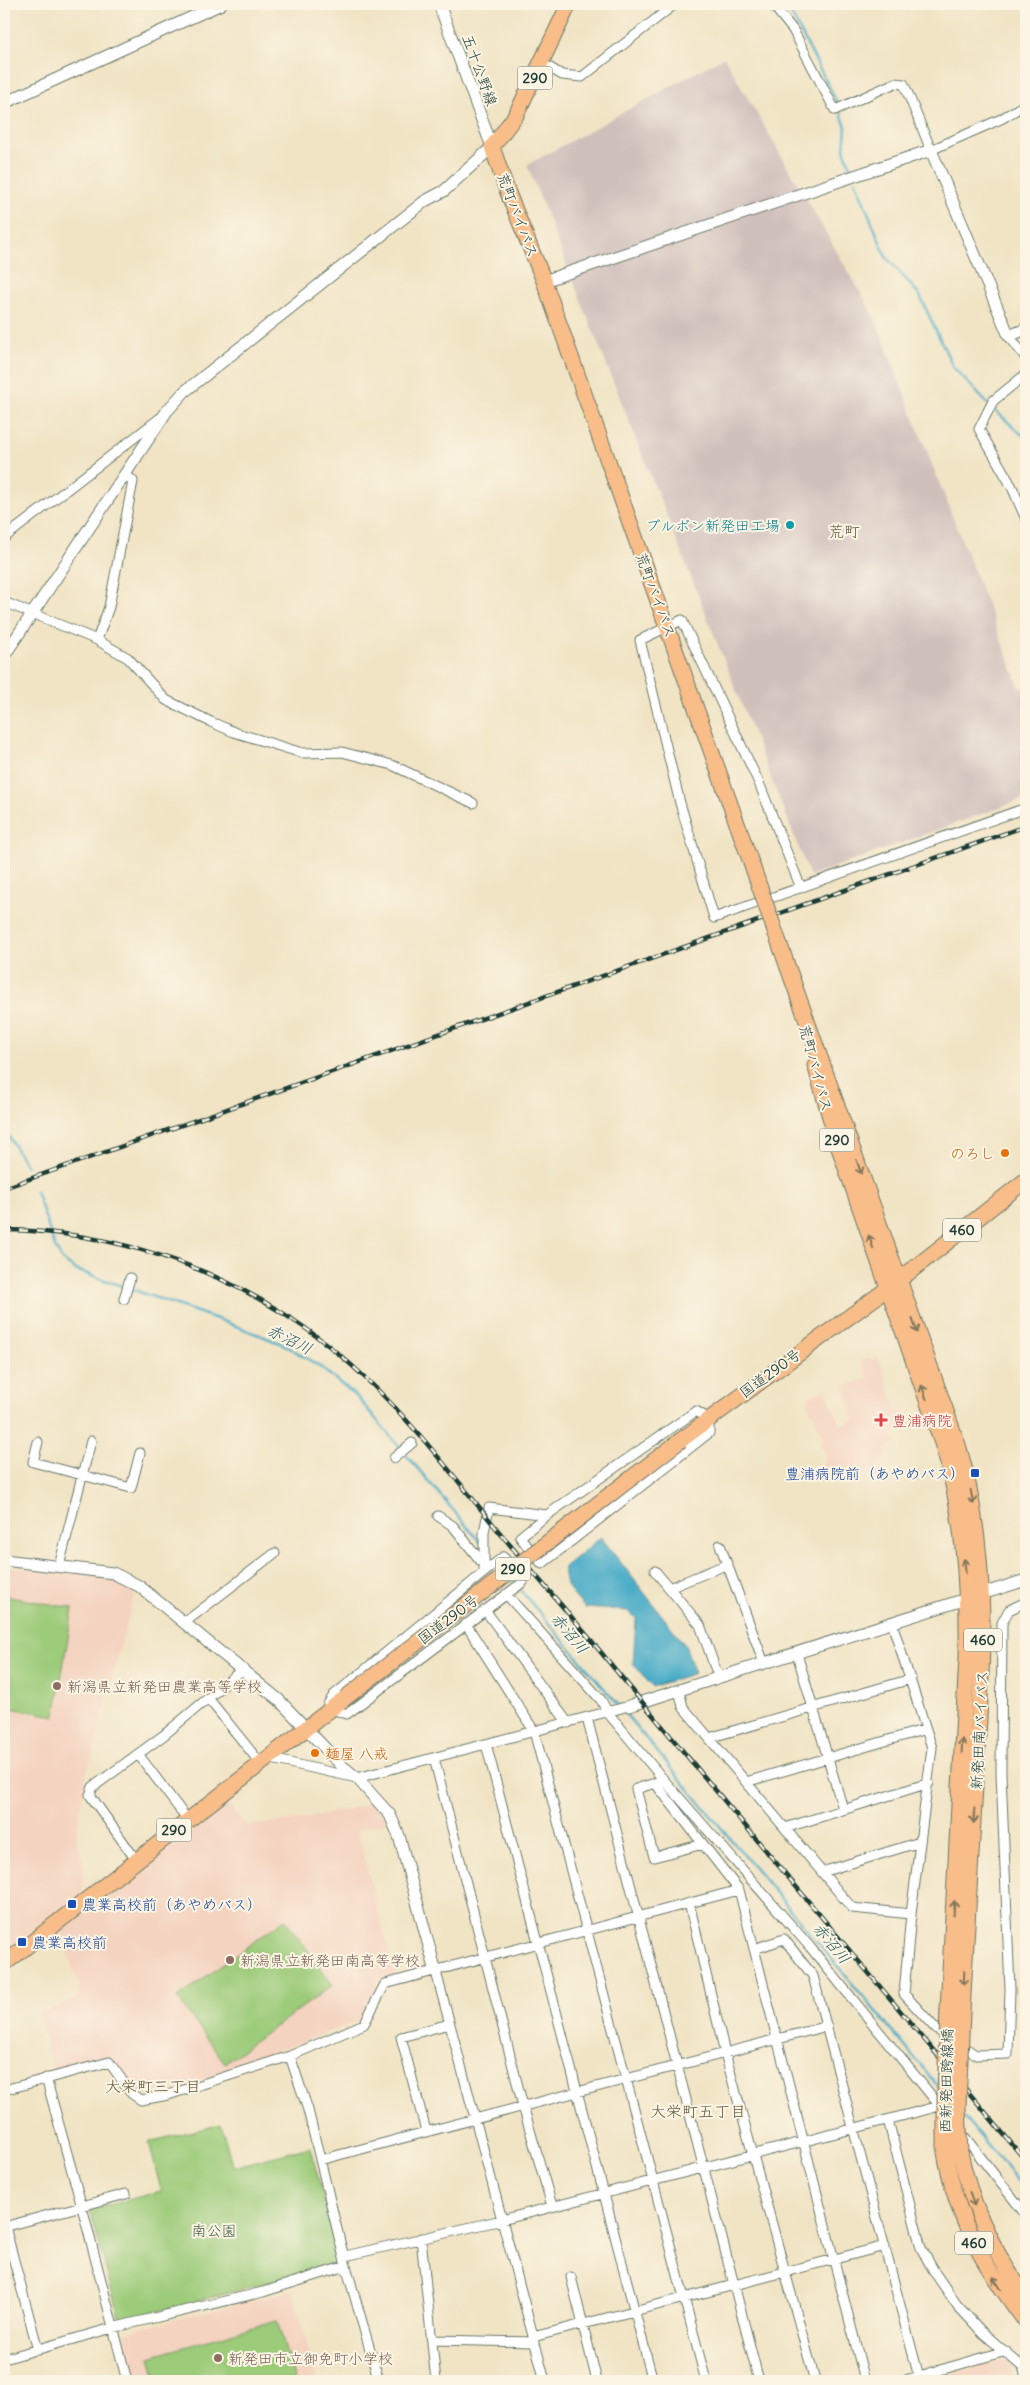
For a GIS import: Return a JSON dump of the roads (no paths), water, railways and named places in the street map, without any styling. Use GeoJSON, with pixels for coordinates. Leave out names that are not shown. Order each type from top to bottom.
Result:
{"type":"FeatureCollection","features":[{"type":"Feature","properties":{"kind":"highway","name":"290"},"geometry":{"type":"LineString","coordinates":[[492,147],[516,115],[569,4]]}},
{"type":"Feature","properties":{"kind":"highway","name":"荒町バイパス"},"geometry":{"type":"LineString","coordinates":[[492,147],[508,193],[544,281],[796,989],[838,1145],[892,1284]]}},
{"type":"Feature","properties":{"kind":"highway","name":"460"},"geometry":{"type":"LineString","coordinates":[[892,1284],[1026,1180]]}},
{"type":"Feature","properties":{"kind":"highway","name":"国道290号"},"geometry":{"type":"LineString","coordinates":[[4,1964],[306,1727],[681,1440],[892,1284]]}},
{"type":"Feature","properties":{"kind":"highway","name":"新発田南バイパス"},"geometry":{"type":"LineString","coordinates":[[892,1284],[966,1472],[976,1525],[983,1594],[983,1656],[955,2011]]}},
{"type":"Feature","properties":{"kind":"highway","name":"新発田南バイパス"},"geometry":{"type":"LineString","coordinates":[[892,1284],[951,1471],[960,1520],[968,1599],[955,2011]]}},
{"type":"Feature","properties":{"kind":"highway","name":"西新発田跨線橋"},"geometry":{"type":"LineString","coordinates":[[953,2152],[945,2092],[955,2011]]}},
{"type":"Feature","properties":{"kind":"highway","name":"460"},"geometry":{"type":"LineString","coordinates":[[953,2152],[980,2221],[1010,2275],[1026,2297]]}},
{"type":"Feature","properties":{"kind":"highway","name":"460"},"geometry":{"type":"LineString","coordinates":[[953,2152],[952,2188],[966,2227],[997,2283],[1026,2322]]}},
{"type":"Feature","properties":{"kind":"street"},"geometry":{"type":"LineString","coordinates":[[4,103],[221,4]]}},
{"type":"Feature","properties":{"kind":"street","name":"五十公野線"},"geometry":{"type":"LineString","coordinates":[[439,4],[492,147]]}},
{"type":"Feature","properties":{"kind":"street"},"geometry":{"type":"LineString","coordinates":[[542,63],[562,75],[582,76],[675,4]]}},
{"type":"Feature","properties":{"kind":"street"},"geometry":{"type":"LineString","coordinates":[[772,4],[793,30],[835,110],[895,83],[904,84],[1009,336],[1026,358]]}},
{"type":"Feature","properties":{"kind":"street"},"geometry":{"type":"LineString","coordinates":[[544,281],[931,150],[1001,119],[1026,104]]}},
{"type":"Feature","properties":{"kind":"street"},"geometry":{"type":"LineString","coordinates":[[4,656],[163,416],[184,392],[425,201],[444,191],[492,147]]}},
{"type":"Feature","properties":{"kind":"street"},"geometry":{"type":"LineString","coordinates":[[1009,336],[1026,329]]}},
{"type":"Feature","properties":{"kind":"street"},"geometry":{"type":"LineString","coordinates":[[1026,374],[1004,390],[993,401],[979,429],[1012,487],[1026,519]]}},
{"type":"Feature","properties":{"kind":"street"},"geometry":{"type":"LineString","coordinates":[[4,538],[163,416]]}},
{"type":"Feature","properties":{"kind":"street"},"geometry":{"type":"LineString","coordinates":[[97,640],[109,607],[133,481],[125,474]]}},
{"type":"Feature","properties":{"kind":"street"},"geometry":{"type":"LineString","coordinates":[[4,602],[97,640],[128,658],[166,700],[211,722],[302,753],[342,752],[392,765],[473,803]]}},
{"type":"Feature","properties":{"kind":"street"},"geometry":{"type":"LineString","coordinates":[[801,888],[759,783],[682,620],[640,640],[680,803],[714,918],[801,888],[1026,808]]}},
{"type":"Feature","properties":{"kind":"street"},"geometry":{"type":"LineString","coordinates":[[124,1299],[130,1278]]}},
{"type":"Feature","properties":{"kind":"street"},"geometry":{"type":"LineString","coordinates":[[696,1411],[709,1419],[709,1433],[542,1564],[520,1536],[547,1515],[696,1411]]}},
{"type":"Feature","properties":{"kind":"street"},"geometry":{"type":"LineString","coordinates":[[60,1566],[91,1441]]}},
{"type":"Feature","properties":{"kind":"street"},"geometry":{"type":"LineString","coordinates":[[38,1442],[33,1462],[131,1488],[140,1454]]}},
{"type":"Feature","properties":{"kind":"street"},"geometry":{"type":"LineString","coordinates":[[394,1458],[412,1443]]}},
{"type":"Feature","properties":{"kind":"street"},"geometry":{"type":"LineString","coordinates":[[484,1569],[484,1532],[489,1508],[547,1515]]}},
{"type":"Feature","properties":{"kind":"street"},"geometry":{"type":"LineString","coordinates":[[438,1516],[453,1526],[484,1569]]}},
{"type":"Feature","properties":{"kind":"street"},"geometry":{"type":"LineString","coordinates":[[720,1545],[764,1663]]}},
{"type":"Feature","properties":{"kind":"street"},"geometry":{"type":"LineString","coordinates":[[184,1623],[275,1553]]}},
{"type":"Feature","properties":{"kind":"street"},"geometry":{"type":"LineString","coordinates":[[503,1557],[513,1567],[523,1582],[506,1594],[347,1714],[330,1710],[328,1704],[334,1695],[484,1569],[503,1557]]}},
{"type":"Feature","properties":{"kind":"street"},"geometry":{"type":"LineString","coordinates":[[4,1560],[106,1572],[126,1578],[243,1669],[306,1727],[340,1765],[358,1778],[390,1815],[399,1836],[545,2381]]}},
{"type":"Feature","properties":{"kind":"street"},"geometry":{"type":"LineString","coordinates":[[669,1588],[728,1564]]}},
{"type":"Feature","properties":{"kind":"street"},"geometry":{"type":"LineString","coordinates":[[654,1571],[700,1624],[718,1676]]}},
{"type":"Feature","properties":{"kind":"street"},"geometry":{"type":"LineString","coordinates":[[208,1698],[264,1761],[358,1778],[608,1713],[718,1676],[797,1654],[1026,1580]]}},
{"type":"Feature","properties":{"kind":"street"},"geometry":{"type":"LineString","coordinates":[[506,1594],[601,1700],[608,1713],[703,1844],[739,1890],[865,2381]]}},
{"type":"Feature","properties":{"kind":"street"},"geometry":{"type":"LineString","coordinates":[[892,1624],[932,1748],[911,1914],[904,1994],[936,2029],[976,2055],[1008,2054],[1010,1989],[1001,1773],[1002,1622],[1009,1610],[1026,1602]]}},
{"type":"Feature","properties":{"kind":"street"},"geometry":{"type":"LineString","coordinates":[[485,1610],[568,1723]]}},
{"type":"Feature","properties":{"kind":"street"},"geometry":{"type":"LineString","coordinates":[[466,1624],[534,1731],[706,2381]]}},
{"type":"Feature","properties":{"kind":"street"},"geometry":{"type":"LineString","coordinates":[[797,1654],[843,1809]]}},
{"type":"Feature","properties":{"kind":"street"},"geometry":{"type":"LineString","coordinates":[[136,1860],[90,1795],[92,1787],[138,1754],[243,1669]]}},
{"type":"Feature","properties":{"kind":"street"},"geometry":{"type":"LineString","coordinates":[[709,1738],[911,1679]]}},
{"type":"Feature","properties":{"kind":"street"},"geometry":{"type":"LineString","coordinates":[[679,1690],[683,1707],[852,1908],[911,1914]]}},
{"type":"Feature","properties":{"kind":"street"},"geometry":{"type":"LineString","coordinates":[[587,1718],[759,2381]]}},
{"type":"Feature","properties":{"kind":"street"},"geometry":{"type":"LineString","coordinates":[[746,1782],[926,1729]]}},
{"type":"Feature","properties":{"kind":"street"},"geometry":{"type":"LineString","coordinates":[[486,1744],[653,2381]]}},
{"type":"Feature","properties":{"kind":"street"},"geometry":{"type":"LineString","coordinates":[[138,1754],[187,1819]]}},
{"type":"Feature","properties":{"kind":"street"},"geometry":{"type":"LineString","coordinates":[[434,1758],[487,1958],[523,2106],[552,2206]]}},
{"type":"Feature","properties":{"kind":"street"},"geometry":{"type":"LineString","coordinates":[[659,1781],[636,1790],[654,1857],[703,1844]]}},
{"type":"Feature","properties":{"kind":"street"},"geometry":{"type":"LineString","coordinates":[[659,1781],[810,1947],[1026,2215]]}},
{"type":"Feature","properties":{"kind":"street"},"geometry":{"type":"LineString","coordinates":[[785,1828],[929,1783]]}},
{"type":"Feature","properties":{"kind":"street"},"geometry":{"type":"LineString","coordinates":[[822,1872],[920,1842]]}},
{"type":"Feature","properties":{"kind":"street"},"geometry":{"type":"LineString","coordinates":[[4,2090],[109,2062],[132,2094],[141,2100],[168,2095],[290,2056],[364,2024],[385,1984],[739,1890]]}},
{"type":"Feature","properties":{"kind":"street"},"geometry":{"type":"LineString","coordinates":[[689,1903],[725,2053],[754,2154],[814,2381]]}},
{"type":"Feature","properties":{"kind":"street"},"geometry":{"type":"LineString","coordinates":[[754,1949],[784,1939],[813,1976],[919,2377]]}},
{"type":"Feature","properties":{"kind":"street"},"geometry":{"type":"LineString","coordinates":[[426,2131],[401,2036],[449,2024]]}},
{"type":"Feature","properties":{"kind":"street"},"geometry":{"type":"LineString","coordinates":[[320,2160],[826,2026]]}},
{"type":"Feature","properties":{"kind":"street"},"geometry":{"type":"LineString","coordinates":[[290,2056],[308,2110],[346,2266],[379,2381]]}},
{"type":"Feature","properties":{"kind":"street"},"geometry":{"type":"LineString","coordinates":[[46,2078],[127,2381]]}},
{"type":"Feature","properties":{"kind":"street"},"geometry":{"type":"LineString","coordinates":[[344,2256],[502,2220],[940,2106]]}},
{"type":"Feature","properties":{"kind":"street"},"geometry":{"type":"LineString","coordinates":[[888,2120],[921,2248],[957,2305],[982,2332],[1006,2351],[1026,2372]]}},
{"type":"Feature","properties":{"kind":"street"},"geometry":{"type":"LineString","coordinates":[[38,2350],[4,2227],[126,2194]]}},
{"type":"Feature","properties":{"kind":"street"},"geometry":{"type":"LineString","coordinates":[[421,2238],[436,2381]]}},
{"type":"Feature","properties":{"kind":"street"},"geometry":{"type":"LineString","coordinates":[[432,2340],[534,2340],[581,2325],[885,2246]]}},
{"type":"Feature","properties":{"kind":"street"},"geometry":{"type":"LineString","coordinates":[[4,2360],[112,2328],[262,2292],[346,2266]]}},
{"type":"Feature","properties":{"kind":"street"},"geometry":{"type":"LineString","coordinates":[[571,2277],[581,2325],[597,2381]]}},
{"type":"Feature","properties":{"kind":"street"},"geometry":{"type":"LineString","coordinates":[[902,2381],[1006,2351]]}},
{"type":"Feature","properties":{"kind":"water"},"geometry":{"type":"Polygon","coordinates":[[[601,1537],[685,1645],[695,1673],[652,1687],[633,1663],[636,1618],[628,1611],[585,1608],[570,1590],[565,1579],[564,1567],[601,1537]]]}},
{"type":"Feature","properties":{"kind":"waterway"},"geometry":{"type":"LineString","coordinates":[[782,4],[788,8],[835,98],[846,127],[844,149],[852,172]]}},
{"type":"Feature","properties":{"kind":"waterway"},"geometry":{"type":"LineString","coordinates":[[855,180],[886,257],[919,294],[953,367],[988,404]]}},
{"type":"Feature","properties":{"kind":"waterway"},"geometry":{"type":"LineString","coordinates":[[992,408],[1026,438]]}},
{"type":"Feature","properties":{"kind":"waterway","name":"赤沼川"},"geometry":{"type":"LineString","coordinates":[[4,1128],[26,1166]]}},
{"type":"Feature","properties":{"kind":"waterway","name":"赤沼川"},"geometry":{"type":"LineString","coordinates":[[36,1191],[55,1247],[62,1260],[76,1270],[220,1320],[285,1345],[319,1366],[357,1397],[481,1543]]}},
{"type":"Feature","properties":{"kind":"waterway","name":"赤沼川"},"geometry":{"type":"LineString","coordinates":[[487,1551],[495,1560]]}},
{"type":"Feature","properties":{"kind":"waterway","name":"赤沼川"},"geometry":{"type":"LineString","coordinates":[[510,1578],[620,1707]]}},
{"type":"Feature","properties":{"kind":"waterway","name":"赤沼川"},"geometry":{"type":"LineString","coordinates":[[623,1711],[940,2088]]}},
{"type":"Feature","properties":{"kind":"waterway","name":"赤沼川"},"geometry":{"type":"LineString","coordinates":[[964,2117],[1026,2191]]}},
{"type":"Feature","properties":{"kind":"railway"},"geometry":{"type":"LineString","coordinates":[[4,1188],[1026,826]]}},
{"type":"Feature","properties":{"kind":"railway"},"geometry":{"type":"LineString","coordinates":[[4,1230],[84,1237],[162,1256],[200,1270],[271,1306],[305,1328],[355,1369],[379,1391],[422,1438],[1026,2161]]}},
{"type":"Feature","properties":{"kind":"place","name":"ブルボン新発田工場"},"geometry":{"type":"Point","coordinates":[790,525]}},
{"type":"Feature","properties":{"kind":"place","name":"のろし"},"geometry":{"type":"Point","coordinates":[1005,1153]}},
{"type":"Feature","properties":{"kind":"place","name":"豊浦病院"},"geometry":{"type":"Point","coordinates":[881,1420]}},
{"type":"Feature","properties":{"kind":"place","name":"豊浦病院前（あやめバス）"},"geometry":{"type":"Point","coordinates":[975,1473]}},
{"type":"Feature","properties":{"kind":"place","name":"新潟県立新発田農業高等学校"},"geometry":{"type":"Point","coordinates":[57,1686]}},
{"type":"Feature","properties":{"kind":"place","name":"麺屋 八戒"},"geometry":{"type":"Point","coordinates":[315,1753]}},
{"type":"Feature","properties":{"kind":"place","name":"農業高校前（あやめバス）"},"geometry":{"type":"Point","coordinates":[72,1904]}},
{"type":"Feature","properties":{"kind":"place","name":"農業高校前"},"geometry":{"type":"Point","coordinates":[22,1942]}},
{"type":"Feature","properties":{"kind":"place","name":"新潟県立新発田南高等学校"},"geometry":{"type":"Point","coordinates":[230,1960]}},
{"type":"Feature","properties":{"kind":"place","name":"新発田市立御免町小学校"},"geometry":{"type":"Point","coordinates":[218,2358]}},
{"type":"Feature","properties":{"kind":"district","name":"荒町"},"geometry":{"type":"Point","coordinates":[844,531]}},
{"type":"Feature","properties":{"kind":"district","name":"大栄町三丁目"},"geometry":{"type":"Point","coordinates":[153,2086]}},
{"type":"Feature","properties":{"kind":"district","name":"大栄町五丁目"},"geometry":{"type":"Point","coordinates":[698,2111]}},
{"type":"Feature","properties":{"kind":"park label","name":"南公園"},"geometry":{"type":"Point","coordinates":[214,2230]}}]}
